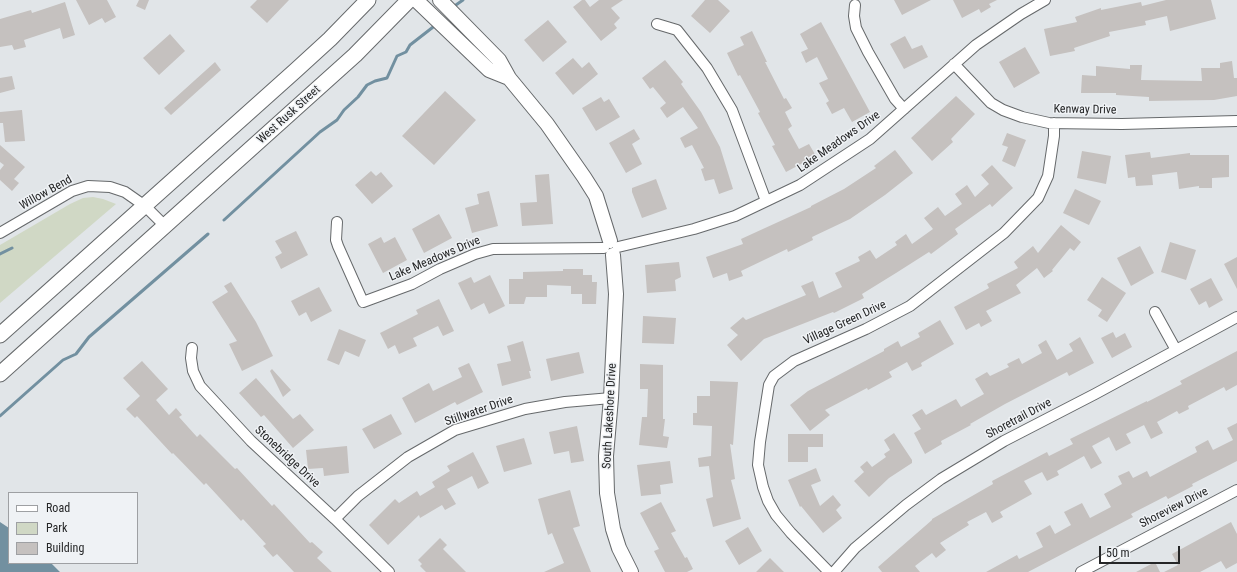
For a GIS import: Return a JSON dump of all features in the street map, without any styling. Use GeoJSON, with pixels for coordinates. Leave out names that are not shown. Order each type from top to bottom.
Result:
{"type":"FeatureCollection","features":[{"type":"Feature","properties":{"kind":"main road"},"geometry":{"type":"LineString","coordinates":[[0,335],[325,44],[368,0]]}},
{"type":"Feature","properties":{"kind":"main road","name":"West Rusk Street"},"geometry":{"type":"LineString","coordinates":[[0,374],[355,55],[409,0]]}},
{"type":"Feature","properties":{"kind":"street","name":"South Lakeshore Drive"},"geometry":{"type":"LineString","coordinates":[[440,0],[499,60],[509,78],[547,124],[584,178],[600,206],[611,248],[616,294],[611,398],[606,456],[607,494],[613,528],[619,548],[631,572]]}},
{"type":"Feature","properties":{"kind":"street","name":"Lake Meadows Drive"},"geometry":{"type":"LineString","coordinates":[[337,222],[336,240],[363,302],[412,284],[440,269],[475,254],[493,249],[611,248],[699,228],[735,216],[800,186],[879,132],[976,45],[1044,0]]}},
{"type":"Feature","properties":{"kind":"street","name":"South Lakeshore Drive"},"geometry":{"type":"LineString","coordinates":[[421,5],[488,70],[509,78]]}},
{"type":"Feature","properties":{"kind":"street"},"geometry":{"type":"LineString","coordinates":[[855,5],[854,16],[856,28],[896,99],[904,109]]}},
{"type":"Feature","properties":{"kind":"street"},"geometry":{"type":"LineString","coordinates":[[656,24],[677,30],[707,68],[732,110],[766,201]]}},
{"type":"Feature","properties":{"kind":"street","name":"Kenway Drive"},"geometry":{"type":"LineString","coordinates":[[954,64],[991,102],[1006,112],[1049,123],[1122,124],[1237,121]]}},
{"type":"Feature","properties":{"kind":"street","name":"Village Green Drive"},"geometry":{"type":"LineString","coordinates":[[830,572],[791,533],[776,515],[768,501],[763,487],[758,465],[769,385],[774,376],[794,361],[866,329],[910,306],[1004,233],[1038,198],[1048,176],[1054,136],[1054,123]]}},
{"type":"Feature","properties":{"kind":"street","name":"Willow Bend"},"geometry":{"type":"LineString","coordinates":[[0,233],[72,191],[83,187],[95,186],[117,189],[131,195],[145,206],[165,226]]}},
{"type":"Feature","properties":{"kind":"street"},"geometry":{"type":"LineString","coordinates":[[1155,312],[1176,350]]}},
{"type":"Feature","properties":{"kind":"street","name":"Shoretrail Drive"},"geometry":{"type":"LineString","coordinates":[[834,572],[855,548],[906,505],[941,479],[1004,441],[1237,318]]}},
{"type":"Feature","properties":{"kind":"street","name":"Stonebridge Drive"},"geometry":{"type":"LineString","coordinates":[[192,348],[191,358],[193,371],[200,386],[250,441],[334,519],[388,572]]}},
{"type":"Feature","properties":{"kind":"street","name":"Stillwater Drive"},"geometry":{"type":"LineString","coordinates":[[334,519],[358,496],[408,457],[455,430],[524,409],[564,402],[611,398]]}},
{"type":"Feature","properties":{"kind":"street","name":"Shoreview Drive"},"geometry":{"type":"LineString","coordinates":[[1081,572],[1237,490]]}},
{"type":"Feature","properties":{"kind":"green space"},"geometry":{"type":"Polygon","coordinates":[[[93,197],[116,204],[0,303],[0,245],[70,204],[83,198],[93,197]]]}},
{"type":"Feature","properties":{"kind":"water"},"geometry":{"type":"Polygon","coordinates":[[[0,522],[8,527],[8,564],[52,564],[60,572],[0,572],[0,522]]]}},
{"type":"Feature","properties":{"kind":"building"},"geometry":{"type":"Polygon","coordinates":[[[76,0],[107,0],[116,17],[105,23],[102,18],[89,25],[76,0]]]}},
{"type":"Feature","properties":{"kind":"building"},"geometry":{"type":"Polygon","coordinates":[[[139,0],[149,0],[145,10],[136,6],[139,0]]]}},
{"type":"Feature","properties":{"kind":"building"},"geometry":{"type":"Polygon","coordinates":[[[257,0],[289,0],[267,23],[250,7],[257,0]]]}},
{"type":"Feature","properties":{"kind":"building"},"geometry":{"type":"Polygon","coordinates":[[[582,0],[585,0],[590,7],[599,0],[623,0],[611,8],[620,18],[614,24],[617,28],[601,41],[573,7],[582,0]]]}},
{"type":"Feature","properties":{"kind":"building"},"geometry":{"type":"Polygon","coordinates":[[[705,0],[718,0],[730,11],[710,33],[691,16],[705,0]]]}},
{"type":"Feature","properties":{"kind":"building"},"geometry":{"type":"Polygon","coordinates":[[[894,0],[931,0],[902,15],[894,0]]]}},
{"type":"Feature","properties":{"kind":"building"},"geometry":{"type":"Polygon","coordinates":[[[953,0],[997,0],[989,4],[991,7],[981,13],[979,9],[962,18],[953,0]]]}},
{"type":"Feature","properties":{"kind":"building"},"geometry":{"type":"Polygon","coordinates":[[[1166,0],[1211,0],[1216,19],[1170,31],[1167,16],[1145,21],[1146,25],[1109,32],[1110,36],[1074,48],[1075,51],[1050,56],[1044,29],[1077,22],[1075,17],[1101,8],[1101,10],[1141,2],[1142,6],[1166,0]]]}},
{"type":"Feature","properties":{"kind":"building"},"geometry":{"type":"Polygon","coordinates":[[[65,2],[75,35],[63,39],[60,28],[24,40],[26,47],[14,50],[12,45],[0,47],[0,19],[31,10],[32,13],[65,2]]]}},
{"type":"Feature","properties":{"kind":"building"},"geometry":{"type":"Polygon","coordinates":[[[548,20],[567,42],[543,62],[524,40],[548,20]]]}},
{"type":"Feature","properties":{"kind":"building"},"geometry":{"type":"Polygon","coordinates":[[[821,22],[870,112],[852,122],[844,108],[832,114],[826,103],[829,101],[819,83],[828,79],[817,57],[806,63],[801,52],[808,49],[800,34],[821,22]]]}},
{"type":"Feature","properties":{"kind":"building"},"geometry":{"type":"Polygon","coordinates":[[[752,31],[767,62],[765,62],[784,99],[786,98],[792,108],[785,112],[792,126],[788,129],[799,149],[809,144],[816,156],[786,172],[772,146],[775,145],[758,113],[760,112],[740,75],[738,76],[727,53],[744,45],[740,37],[752,31]]]}},
{"type":"Feature","properties":{"kind":"building"},"geometry":{"type":"Polygon","coordinates":[[[170,34],[185,51],[159,75],[143,58],[170,34]]]}},
{"type":"Feature","properties":{"kind":"building"},"geometry":{"type":"Polygon","coordinates":[[[905,36],[912,49],[922,45],[928,57],[904,69],[890,44],[905,36]]]}},
{"type":"Feature","properties":{"kind":"building"},"geometry":{"type":"Polygon","coordinates":[[[1025,47],[1040,73],[1014,88],[999,62],[1025,47]]]}},
{"type":"Feature","properties":{"kind":"building"},"geometry":{"type":"Polygon","coordinates":[[[573,58],[582,68],[589,62],[598,74],[573,95],[555,73],[573,58]]]}},
{"type":"Feature","properties":{"kind":"building"},"geometry":{"type":"Polygon","coordinates":[[[665,60],[683,82],[681,84],[701,112],[720,147],[733,189],[719,194],[714,179],[705,181],[701,169],[704,168],[692,145],[685,148],[680,138],[698,128],[683,107],[667,118],[660,108],[666,103],[653,87],[650,89],[642,78],[665,60]]]}},
{"type":"Feature","properties":{"kind":"building"},"geometry":{"type":"Polygon","coordinates":[[[1232,61],[1234,78],[1237,78],[1237,96],[1214,100],[1149,101],[1149,97],[1116,95],[1116,93],[1081,93],[1082,75],[1096,76],[1096,66],[1130,69],[1130,65],[1142,65],[1141,80],[1202,81],[1201,68],[1220,68],[1220,63],[1232,61]]]}},
{"type":"Feature","properties":{"kind":"building"},"geometry":{"type":"Polygon","coordinates":[[[215,62],[221,70],[171,115],[164,108],[215,62]]]}},
{"type":"Feature","properties":{"kind":"building"},"geometry":{"type":"Polygon","coordinates":[[[12,76],[15,89],[0,93],[0,78],[12,76]]]}},
{"type":"Feature","properties":{"kind":"building"},"geometry":{"type":"Polygon","coordinates":[[[445,91],[476,120],[434,165],[402,136],[445,91]]]}},
{"type":"Feature","properties":{"kind":"building"},"geometry":{"type":"Polygon","coordinates":[[[956,96],[975,114],[951,139],[953,142],[932,161],[911,138],[956,96]]]}},
{"type":"Feature","properties":{"kind":"building"},"geometry":{"type":"Polygon","coordinates":[[[601,97],[604,102],[609,99],[620,117],[596,131],[582,108],[601,97]]]}},
{"type":"Feature","properties":{"kind":"building"},"geometry":{"type":"Polygon","coordinates":[[[22,110],[25,141],[5,142],[3,123],[0,123],[0,112],[22,110]]]}},
{"type":"Feature","properties":{"kind":"building"},"geometry":{"type":"Polygon","coordinates":[[[634,129],[640,139],[632,144],[642,164],[626,173],[609,143],[634,129]]]}},
{"type":"Feature","properties":{"kind":"building"},"geometry":{"type":"Polygon","coordinates":[[[1007,133],[1026,140],[1015,167],[1002,161],[1008,147],[1002,145],[1007,133]]]}},
{"type":"Feature","properties":{"kind":"building"},"geometry":{"type":"Polygon","coordinates":[[[0,145],[25,167],[14,179],[19,183],[12,191],[0,180],[0,170],[4,165],[0,162],[0,145]]]}},
{"type":"Feature","properties":{"kind":"building"},"geometry":{"type":"Polygon","coordinates":[[[895,150],[913,173],[885,195],[850,219],[812,237],[813,240],[788,252],[787,249],[741,271],[743,276],[729,281],[727,273],[713,278],[706,257],[743,244],[741,239],[811,207],[844,189],[876,168],[874,166],[895,150]]]}},
{"type":"Feature","properties":{"kind":"building"},"geometry":{"type":"Polygon","coordinates":[[[1082,151],[1111,156],[1106,184],[1077,178],[1082,151]]]}},
{"type":"Feature","properties":{"kind":"building"},"geometry":{"type":"Polygon","coordinates":[[[1150,152],[1151,158],[1190,153],[1190,155],[1229,155],[1229,177],[1212,178],[1212,188],[1199,188],[1199,186],[1179,189],[1177,172],[1152,175],[1153,185],[1136,186],[1135,177],[1128,178],[1125,155],[1150,152]]]}},
{"type":"Feature","properties":{"kind":"building"},"geometry":{"type":"Polygon","coordinates":[[[992,165],[1013,188],[992,207],[990,204],[955,229],[958,234],[931,254],[929,252],[862,294],[864,298],[834,313],[833,312],[764,339],[741,361],[727,345],[738,335],[730,328],[743,317],[746,320],[806,295],[801,286],[813,281],[819,298],[842,287],[835,273],[860,261],[858,257],[870,250],[876,259],[897,245],[895,242],[906,234],[912,244],[933,229],[924,218],[938,207],[945,216],[962,204],[955,194],[967,185],[975,197],[989,184],[981,175],[992,165]]]}},
{"type":"Feature","properties":{"kind":"building"},"geometry":{"type":"Polygon","coordinates":[[[371,171],[376,176],[381,172],[393,186],[372,204],[355,185],[371,171]]]}},
{"type":"Feature","properties":{"kind":"building"},"geometry":{"type":"Polygon","coordinates":[[[549,174],[553,224],[522,226],[520,203],[537,202],[535,175],[549,174]]]}},
{"type":"Feature","properties":{"kind":"building"},"geometry":{"type":"Polygon","coordinates":[[[656,179],[667,209],[642,218],[632,192],[632,188],[656,179]]]}},
{"type":"Feature","properties":{"kind":"building"},"geometry":{"type":"Polygon","coordinates":[[[1075,189],[1101,201],[1089,225],[1063,213],[1075,189]]]}},
{"type":"Feature","properties":{"kind":"building"},"geometry":{"type":"Polygon","coordinates":[[[489,191],[498,226],[472,233],[465,208],[479,204],[477,194],[489,191]]]}},
{"type":"Feature","properties":{"kind":"building"},"geometry":{"type":"Polygon","coordinates":[[[439,214],[452,238],[424,253],[412,229],[439,214]]]}},
{"type":"Feature","properties":{"kind":"building"},"geometry":{"type":"Polygon","coordinates":[[[1061,225],[1081,242],[1074,251],[1070,248],[1052,270],[1053,271],[1044,278],[1037,268],[1016,285],[1021,293],[986,311],[992,321],[981,327],[979,323],[966,330],[954,307],[989,288],[987,284],[1018,268],[1014,262],[1033,246],[1038,253],[1061,225]]]}},
{"type":"Feature","properties":{"kind":"building"},"geometry":{"type":"Polygon","coordinates":[[[296,231],[308,255],[281,269],[275,257],[282,253],[275,241],[296,231]]]}},
{"type":"Feature","properties":{"kind":"building"},"geometry":{"type":"Polygon","coordinates":[[[381,237],[384,243],[395,237],[407,260],[383,273],[368,244],[381,237]]]}},
{"type":"Feature","properties":{"kind":"building"},"geometry":{"type":"Polygon","coordinates":[[[1170,242],[1196,250],[1186,280],[1161,272],[1170,242]]]}},
{"type":"Feature","properties":{"kind":"building"},"geometry":{"type":"Polygon","coordinates":[[[1140,246],[1154,273],[1131,286],[1117,258],[1140,246]]]}},
{"type":"Feature","properties":{"kind":"building"},"geometry":{"type":"Polygon","coordinates":[[[1237,257],[1237,289],[1224,264],[1237,257]]]}},
{"type":"Feature","properties":{"kind":"building"},"geometry":{"type":"Polygon","coordinates":[[[679,262],[681,277],[675,280],[676,291],[647,293],[645,265],[679,262]]]}},
{"type":"Feature","properties":{"kind":"building"},"geometry":{"type":"Polygon","coordinates":[[[563,269],[583,269],[583,275],[592,275],[592,282],[597,282],[596,304],[582,304],[582,294],[571,294],[571,286],[547,285],[547,297],[526,297],[524,304],[509,304],[509,279],[523,279],[523,272],[563,271],[563,269]]]}},
{"type":"Feature","properties":{"kind":"building"},"geometry":{"type":"Polygon","coordinates":[[[490,275],[505,306],[489,314],[484,303],[471,310],[458,283],[471,277],[474,283],[490,275]]]}},
{"type":"Feature","properties":{"kind":"building"},"geometry":{"type":"Polygon","coordinates":[[[1102,277],[1126,293],[1107,322],[1098,316],[1102,310],[1087,300],[1102,277]]]}},
{"type":"Feature","properties":{"kind":"building"},"geometry":{"type":"Polygon","coordinates":[[[1211,278],[1223,300],[1209,308],[1206,301],[1199,305],[1190,289],[1211,278]]]}},
{"type":"Feature","properties":{"kind":"building"},"geometry":{"type":"Polygon","coordinates":[[[231,282],[256,322],[273,356],[242,371],[229,344],[237,341],[212,302],[228,292],[224,286],[231,282]]]}},
{"type":"Feature","properties":{"kind":"building"},"geometry":{"type":"Polygon","coordinates":[[[319,287],[332,311],[311,322],[306,312],[299,316],[291,301],[319,287]]]}},
{"type":"Feature","properties":{"kind":"building"},"geometry":{"type":"Polygon","coordinates":[[[439,299],[454,331],[443,336],[438,326],[413,338],[417,346],[399,354],[395,345],[388,349],[380,333],[418,314],[416,310],[439,299]]]}},
{"type":"Feature","properties":{"kind":"building"},"geometry":{"type":"Polygon","coordinates":[[[643,316],[676,318],[674,344],[642,343],[643,316]]]}},
{"type":"Feature","properties":{"kind":"building"},"geometry":{"type":"Polygon","coordinates":[[[940,320],[954,344],[921,363],[922,366],[912,371],[907,362],[889,372],[892,377],[825,410],[830,415],[810,431],[790,405],[808,391],[884,351],[884,349],[898,341],[901,347],[920,337],[918,333],[940,320]]]}},
{"type":"Feature","properties":{"kind":"building"},"geometry":{"type":"Polygon","coordinates":[[[339,329],[366,340],[359,357],[345,351],[339,365],[327,360],[339,329]]]}},
{"type":"Feature","properties":{"kind":"building"},"geometry":{"type":"Polygon","coordinates":[[[1113,332],[1116,338],[1125,333],[1132,347],[1112,358],[1101,338],[1113,332]]]}},
{"type":"Feature","properties":{"kind":"building"},"geometry":{"type":"Polygon","coordinates":[[[1080,337],[1094,363],[1069,376],[1067,372],[1005,404],[941,441],[942,444],[925,454],[914,433],[921,429],[912,415],[922,409],[926,415],[956,399],[961,407],[984,394],[975,379],[987,372],[990,376],[1009,367],[1007,364],[1019,358],[1022,364],[1042,353],[1038,345],[1046,340],[1057,360],[1073,351],[1069,344],[1080,337]]]}},
{"type":"Feature","properties":{"kind":"building"},"geometry":{"type":"Polygon","coordinates":[[[523,341],[531,371],[529,371],[531,378],[502,386],[497,364],[511,361],[507,346],[523,341]]]}},
{"type":"Feature","properties":{"kind":"building"},"geometry":{"type":"Polygon","coordinates":[[[1237,351],[1237,385],[1226,391],[1224,387],[1188,406],[1189,409],[1179,414],[1177,411],[1157,422],[1163,433],[1151,439],[1144,425],[1126,434],[1131,443],[1116,451],[1109,437],[1092,446],[1102,463],[1091,469],[1084,456],[1057,471],[1059,475],[1047,481],[1042,472],[1024,481],[1032,494],[1000,512],[1003,517],[992,523],[986,512],[967,522],[969,525],[940,543],[946,550],[936,558],[932,553],[915,566],[920,572],[882,572],[878,567],[932,519],[993,484],[992,481],[1047,452],[1049,456],[1073,444],[1070,439],[1182,384],[1180,381],[1237,351]]]}},
{"type":"Feature","properties":{"kind":"building"},"geometry":{"type":"Polygon","coordinates":[[[579,352],[584,373],[551,381],[546,359],[579,352]]]}},
{"type":"Feature","properties":{"kind":"building"},"geometry":{"type":"Polygon","coordinates":[[[142,361],[168,389],[156,400],[169,415],[176,408],[182,415],[179,417],[197,437],[200,434],[235,469],[237,468],[272,506],[274,504],[310,543],[312,542],[323,552],[317,558],[332,572],[294,572],[277,554],[273,557],[263,546],[266,544],[243,519],[241,521],[206,483],[204,485],[173,453],[172,454],[137,416],[135,418],[126,409],[140,396],[123,378],[142,361]]]}},
{"type":"Feature","properties":{"kind":"building"},"geometry":{"type":"Polygon","coordinates":[[[469,363],[483,392],[457,405],[455,402],[415,423],[402,398],[429,383],[433,391],[462,377],[458,368],[469,363]]]}},
{"type":"Feature","properties":{"kind":"building"},"geometry":{"type":"Polygon","coordinates":[[[640,364],[663,365],[663,419],[665,419],[663,436],[669,437],[667,448],[639,445],[642,417],[647,417],[648,389],[640,389],[640,364]]]}},
{"type":"Feature","properties":{"kind":"building"},"geometry":{"type":"Polygon","coordinates":[[[272,369],[291,390],[283,397],[270,371],[272,369]]]}},
{"type":"Feature","properties":{"kind":"building"},"geometry":{"type":"Polygon","coordinates":[[[256,378],[293,419],[300,414],[314,430],[293,448],[264,415],[261,417],[239,393],[256,378]]]}},
{"type":"Feature","properties":{"kind":"building"},"geometry":{"type":"Polygon","coordinates":[[[710,381],[738,382],[733,445],[730,444],[735,479],[731,480],[741,519],[713,527],[706,499],[713,497],[709,466],[699,467],[698,458],[711,456],[712,426],[693,425],[693,413],[697,413],[697,396],[710,396],[710,381]]]}},
{"type":"Feature","properties":{"kind":"building"},"geometry":{"type":"Polygon","coordinates":[[[391,414],[402,434],[374,449],[362,429],[391,414]]]}},
{"type":"Feature","properties":{"kind":"building"},"geometry":{"type":"Polygon","coordinates":[[[1237,423],[1237,461],[1192,484],[1193,486],[1168,499],[1166,496],[1131,514],[1133,517],[1028,572],[986,572],[1017,555],[1019,559],[1043,547],[1036,533],[1050,525],[1055,534],[1071,525],[1064,512],[1082,503],[1090,518],[1111,507],[1104,494],[1122,484],[1118,476],[1129,471],[1133,478],[1147,471],[1150,477],[1197,452],[1195,447],[1208,440],[1213,450],[1233,440],[1227,428],[1237,423]]]}},
{"type":"Feature","properties":{"kind":"building"},"geometry":{"type":"Polygon","coordinates":[[[577,426],[584,461],[571,463],[569,451],[554,454],[549,432],[577,426]]]}},
{"type":"Feature","properties":{"kind":"building"},"geometry":{"type":"Polygon","coordinates":[[[894,433],[912,460],[912,463],[889,478],[869,497],[854,481],[864,472],[860,467],[867,461],[872,467],[886,457],[884,454],[890,450],[884,440],[894,433]]]}},
{"type":"Feature","properties":{"kind":"building"},"geometry":{"type":"Polygon","coordinates":[[[788,434],[823,434],[823,447],[808,447],[808,462],[788,462],[788,434]]]}},
{"type":"Feature","properties":{"kind":"building"},"geometry":{"type":"Polygon","coordinates":[[[524,438],[532,464],[504,472],[496,446],[524,438]]]}},
{"type":"Feature","properties":{"kind":"building"},"geometry":{"type":"Polygon","coordinates":[[[347,446],[349,473],[324,476],[323,468],[308,469],[306,450],[347,446]]]}},
{"type":"Feature","properties":{"kind":"building"},"geometry":{"type":"Polygon","coordinates":[[[473,452],[489,483],[478,489],[472,476],[447,489],[456,504],[445,510],[442,505],[420,518],[419,515],[388,545],[369,525],[395,499],[399,503],[417,491],[420,496],[435,487],[432,482],[450,471],[447,466],[473,452]]]}},
{"type":"Feature","properties":{"kind":"building"},"geometry":{"type":"Polygon","coordinates":[[[670,461],[673,483],[660,485],[661,494],[641,496],[637,465],[670,461]]]}},
{"type":"Feature","properties":{"kind":"building"},"geometry":{"type":"Polygon","coordinates":[[[816,468],[821,481],[811,485],[820,506],[833,495],[841,505],[836,510],[842,518],[823,533],[801,506],[800,507],[788,480],[816,468]]]}},
{"type":"Feature","properties":{"kind":"building"},"geometry":{"type":"Polygon","coordinates":[[[570,490],[580,526],[573,528],[591,572],[544,572],[564,563],[552,533],[548,535],[538,499],[570,490]]]}},
{"type":"Feature","properties":{"kind":"building"},"geometry":{"type":"Polygon","coordinates":[[[661,502],[676,531],[671,533],[693,569],[687,572],[665,572],[654,551],[659,549],[640,513],[661,502]]]}},
{"type":"Feature","properties":{"kind":"building"},"geometry":{"type":"Polygon","coordinates":[[[1231,522],[1237,534],[1237,563],[1226,569],[1221,561],[1200,572],[1164,572],[1178,565],[1172,554],[1231,522]]]}},
{"type":"Feature","properties":{"kind":"building"},"geometry":{"type":"Polygon","coordinates":[[[748,527],[762,551],[739,565],[725,541],[748,527]]]}},
{"type":"Feature","properties":{"kind":"building"},"geometry":{"type":"Polygon","coordinates":[[[440,538],[447,545],[443,549],[466,572],[426,572],[420,566],[422,564],[418,560],[440,538]]]}},
{"type":"Feature","properties":{"kind":"building"},"geometry":{"type":"Polygon","coordinates":[[[770,558],[784,572],[756,572],[770,558]]]}},
{"type":"Feature","properties":{"kind":"building"},"geometry":{"type":"Polygon","coordinates":[[[1155,562],[1160,572],[1136,572],[1155,562]]]}},
{"type":"Feature","properties":{"kind":"waterway"},"geometry":{"type":"LineString","coordinates":[[453,7],[463,0]]}},
{"type":"Feature","properties":{"kind":"waterway"},"geometry":{"type":"LineString","coordinates":[[224,220],[320,132],[337,120],[367,85],[387,78],[397,56],[406,52],[410,45],[437,24]]}},
{"type":"Feature","properties":{"kind":"waterway"},"geometry":{"type":"LineString","coordinates":[[0,416],[63,360],[76,354],[89,337],[208,234]]}},
{"type":"Feature","properties":{"kind":"waterway"},"geometry":{"type":"LineString","coordinates":[[0,254],[12,248]]}}]}
